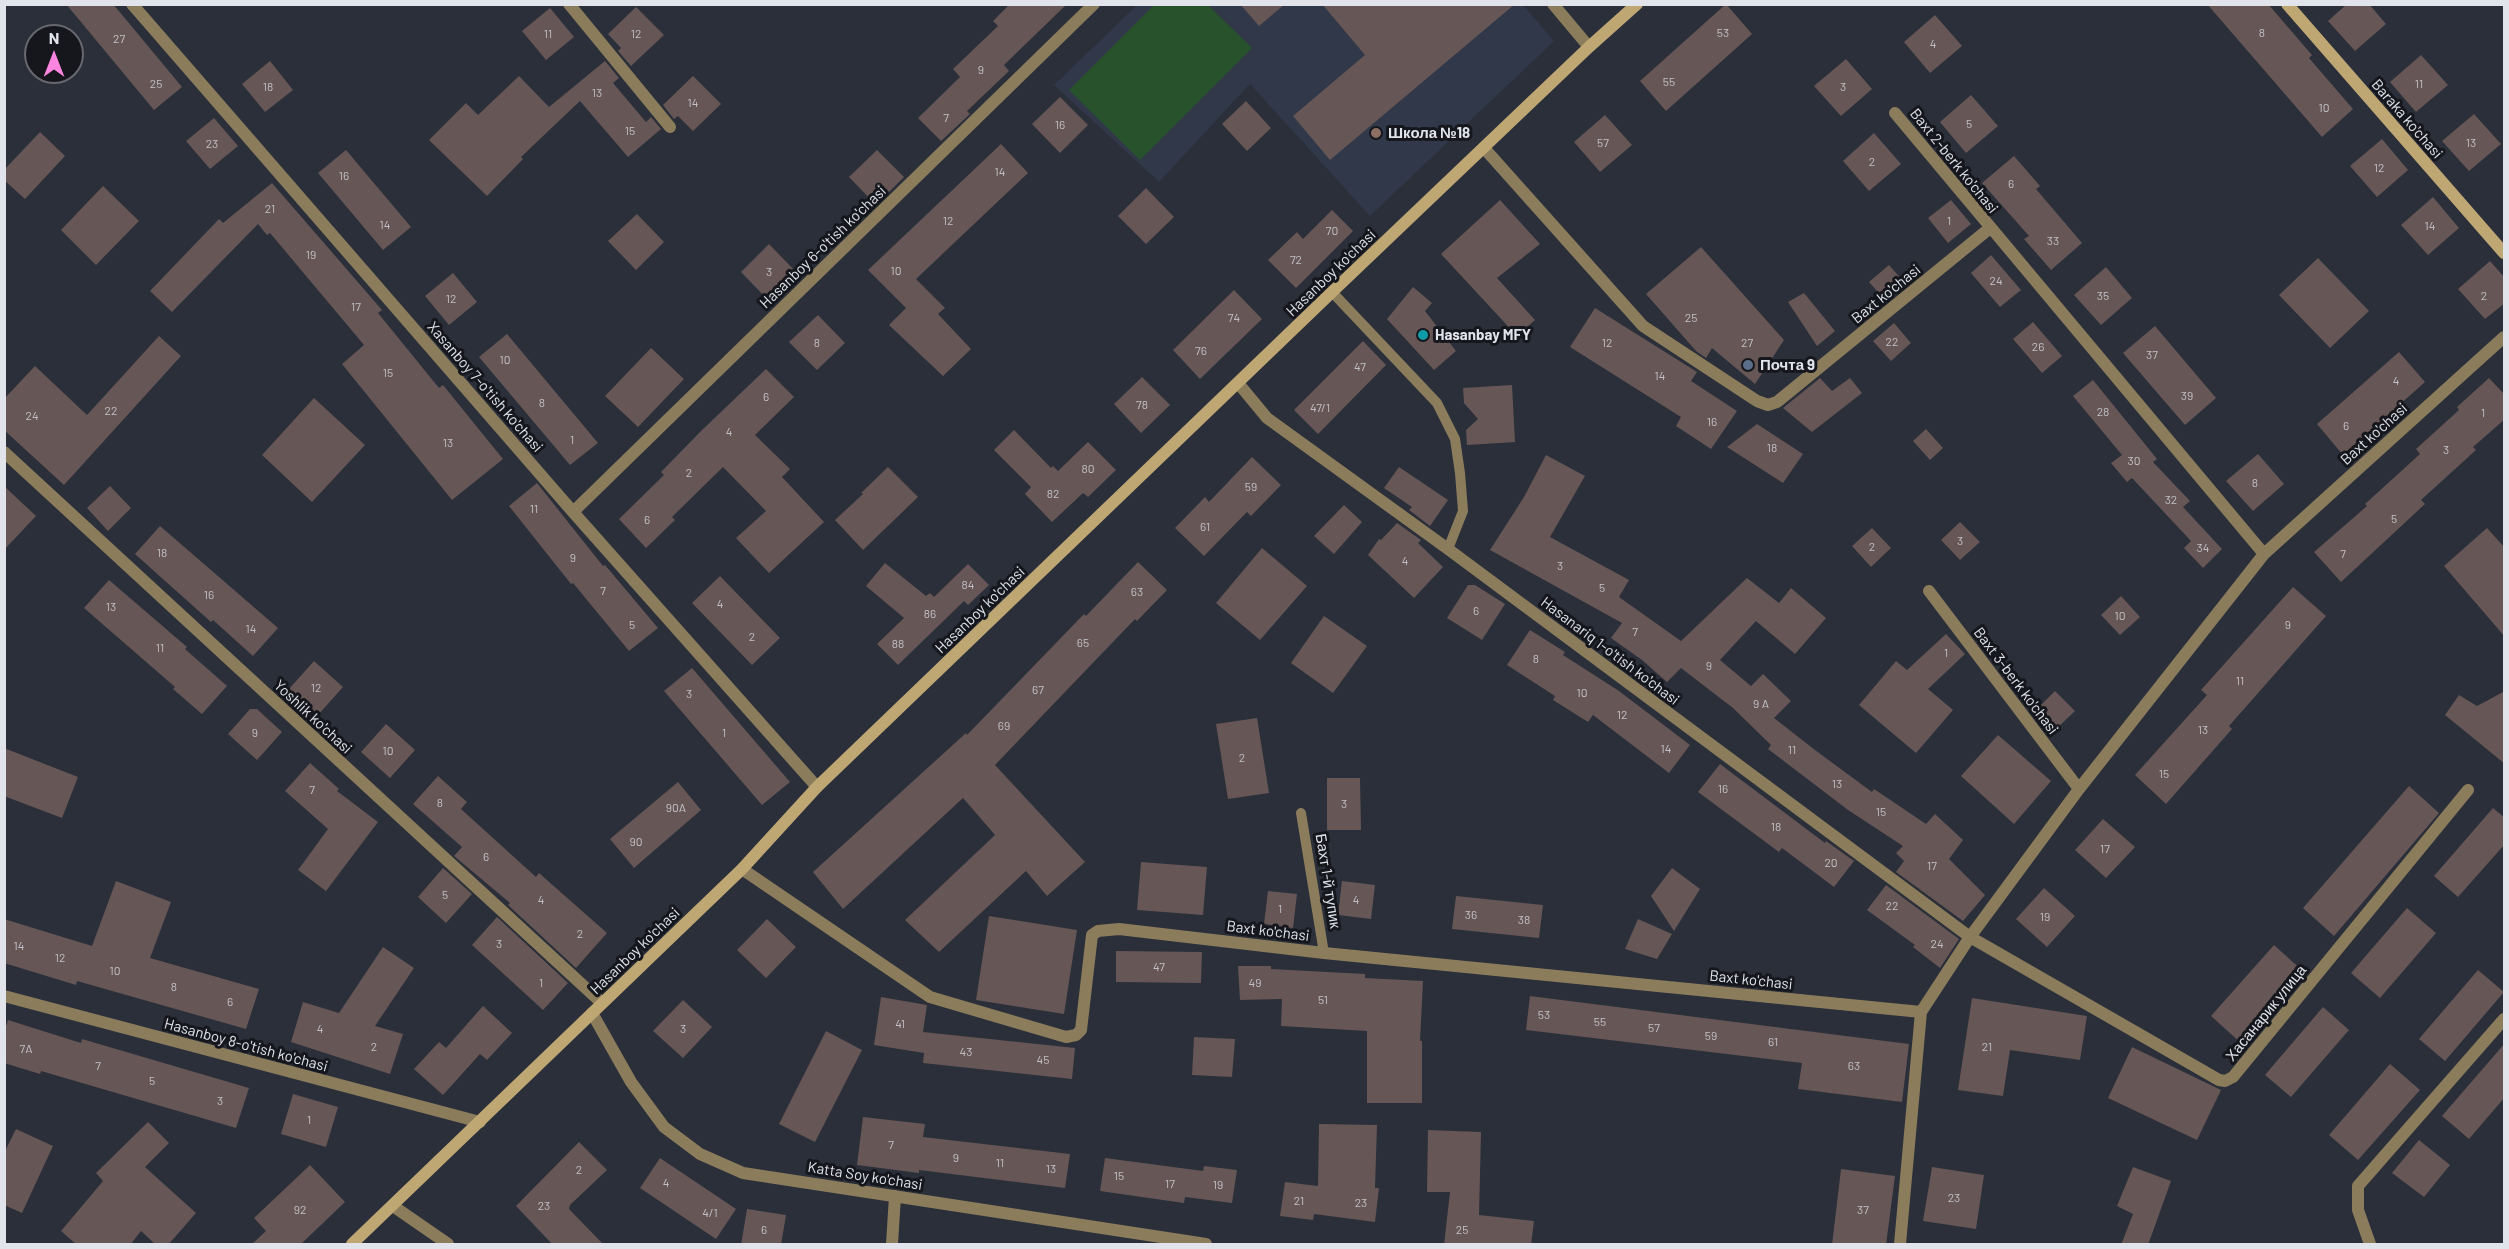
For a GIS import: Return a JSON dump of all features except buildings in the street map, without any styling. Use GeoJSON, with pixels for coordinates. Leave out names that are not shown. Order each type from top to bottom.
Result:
{"type":"FeatureCollection","features":[{"type":"Feature","properties":{"kind":"street","name":"Xasanboy 7-o'tish ko'chasi"},"geometry":{"type":"LineString","coordinates":[[132,4],[573,512],[817,787]]}},
{"type":"Feature","properties":{"kind":"street"},"geometry":{"type":"LineString","coordinates":[[569,4],[670,127]]}},
{"type":"Feature","properties":{"kind":"street","name":"Hasanboy 6-o'tish ko'chasi"},"geometry":{"type":"LineString","coordinates":[[573,512],[1094,4]]}},
{"type":"Feature","properties":{"kind":"street"},"geometry":{"type":"LineString","coordinates":[[1553,4],[1589,47]]}},
{"type":"Feature","properties":{"kind":"street","name":"Hasanboy ko'chasi"},"geometry":{"type":"LineString","coordinates":[[352,1245],[742,869],[817,787],[1332,291],[1637,4]]}},
{"type":"Feature","properties":{"kind":"street","name":"Baraka ko'chasi"},"geometry":{"type":"LineString","coordinates":[[2287,4],[2505,252]]}},
{"type":"Feature","properties":{"kind":"street","name":"Baxt 2-berk ko'chasi"},"geometry":{"type":"LineString","coordinates":[[1895,113],[1990,228]]}},
{"type":"Feature","properties":{"kind":"street","name":"Baxt ko'chasi"},"geometry":{"type":"LineString","coordinates":[[1484,148],[1643,326],[1757,401],[1768,405],[1777,402],[1990,228]]}},
{"type":"Feature","properties":{"kind":"street"},"geometry":{"type":"LineString","coordinates":[[1990,228],[2264,554]]}},
{"type":"Feature","properties":{"kind":"street","name":"Baxt ko'chasi"},"geometry":{"type":"LineString","coordinates":[[1900,1245],[1921,1012],[1970,937],[2079,789],[2264,554],[2505,337]]}},
{"type":"Feature","properties":{"kind":"street","name":"Hasanariq 1-o'tish ko'chasi"},"geometry":{"type":"LineString","coordinates":[[1238,383],[1267,418],[1448,549],[1970,937]]}},
{"type":"Feature","properties":{"kind":"street","name":"Yoshlik ko'chasi"},"geometry":{"type":"LineString","coordinates":[[4,452],[602,1003]]}},
{"type":"Feature","properties":{"kind":"street","name":"Baxt 3-berk ko'chasi"},"geometry":{"type":"LineString","coordinates":[[1929,591],[2079,789]]}},
{"type":"Feature","properties":{"kind":"street","name":"Хасанарик улица"},"geometry":{"type":"LineString","coordinates":[[1970,937],[2219,1080],[2225,1081],[2233,1077],[2468,789]]}},
{"type":"Feature","properties":{"kind":"street","name":"Baxt ko'chasi"},"geometry":{"type":"LineString","coordinates":[[742,869],[930,997],[1066,1036],[1076,1035],[1081,1030],[1092,935],[1098,931],[1119,929],[1324,953],[1921,1012]]}},
{"type":"Feature","properties":{"kind":"street","name":"Hasanboy 8-o'tish ko'chasi"},"geometry":{"type":"LineString","coordinates":[[4,996],[480,1122]]}},
{"type":"Feature","properties":{"kind":"street","name":"Katta Soy ko'chasi"},"geometry":{"type":"LineString","coordinates":[[592,1013],[631,1082],[664,1127],[700,1154],[743,1173],[1206,1245]]}},
{"type":"Feature","properties":{"kind":"street"},"geometry":{"type":"LineString","coordinates":[[2370,1245],[2358,1210],[2358,1186],[2505,1019]]}},
{"type":"Feature","properties":{"kind":"street"},"geometry":{"type":"LineString","coordinates":[[892,1245],[895,1196]]}},
{"type":"Feature","properties":{"kind":"street"},"geometry":{"type":"LineString","coordinates":[[393,1206],[448,1245]]}},
{"type":"Feature","properties":{"kind":"lane"},"geometry":{"type":"LineString","coordinates":[[1332,291],[1437,403],[1455,439],[1463,511],[1448,549]]}},
{"type":"Feature","properties":{"kind":"lane","name":"Бахт 1-й тупик"},"geometry":{"type":"LineString","coordinates":[[1301,813],[1324,953]]}},
{"type":"Feature","properties":{"kind":"shaded area","name":"Школа №18"},"geometry":{"type":"Polygon","coordinates":[[[1137,5],[1523,5],[1554,41],[1370,216],[1250,84],[1159,182],[1054,85],[1137,5]]]}},
{"type":"Feature","properties":{"kind":"green space"},"geometry":{"type":"Polygon","coordinates":[[[1155,4],[1208,5],[1252,48],[1140,160],[1069,90],[1155,4]]]}},
{"type":"Feature","properties":{"kind":"place","name":"Школа №18"},"geometry":{"type":"Point","coordinates":[1376,133]}},
{"type":"Feature","properties":{"kind":"place","name":"Hasanbay MFY"},"geometry":{"type":"Point","coordinates":[1423,335]}},
{"type":"Feature","properties":{"kind":"place","name":"Почта 9"},"geometry":{"type":"Point","coordinates":[1748,365]}}]}
